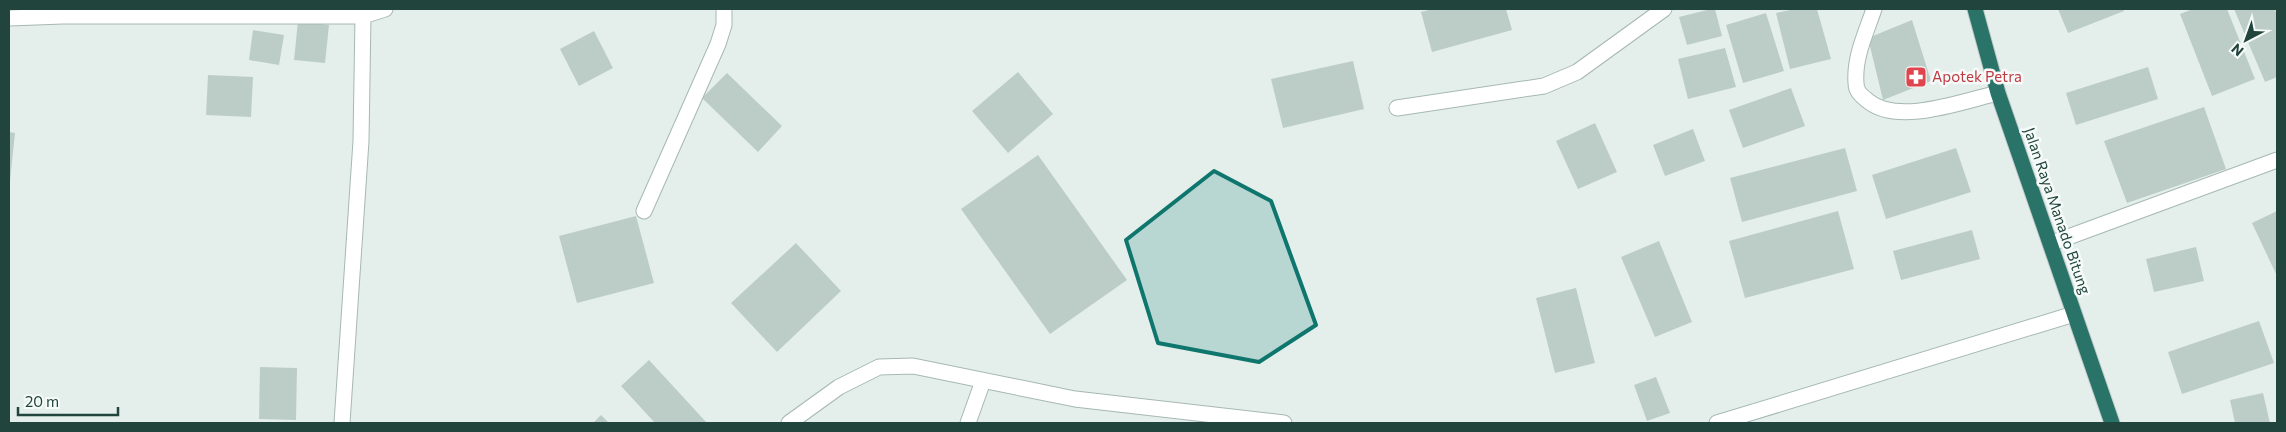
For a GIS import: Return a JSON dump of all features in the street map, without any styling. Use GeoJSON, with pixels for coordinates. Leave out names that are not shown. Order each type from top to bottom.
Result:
{"type":"FeatureCollection","features":[{"type":"Feature","properties":{"kind":"highway","name":"Jalan Raya Manado Bitung"},"geometry":{"type":"LineString","coordinates":[[1975,9],[1998,93],[2052,243],[2074,314],[2112,423]]}},
{"type":"Feature","properties":{"kind":"street"},"geometry":{"type":"LineString","coordinates":[[9,18],[362,12],[385,9]]}},
{"type":"Feature","properties":{"kind":"street"},"geometry":{"type":"LineString","coordinates":[[644,211],[718,44],[724,25],[724,9]]}},
{"type":"Feature","properties":{"kind":"street"},"geometry":{"type":"LineString","coordinates":[[1397,108],[1544,86],[1576,72],[1664,9]]}},
{"type":"Feature","properties":{"kind":"street"},"geometry":{"type":"LineString","coordinates":[[1874,9],[1857,61],[1856,84],[1860,94],[1872,104],[1883,110],[1895,113],[1915,111],[1998,93]]}},
{"type":"Feature","properties":{"kind":"street"},"geometry":{"type":"LineString","coordinates":[[342,423],[361,141],[362,12]]}},
{"type":"Feature","properties":{"kind":"street"},"geometry":{"type":"LineString","coordinates":[[2052,243],[2277,160]]}},
{"type":"Feature","properties":{"kind":"street"},"geometry":{"type":"LineString","coordinates":[[1717,423],[2074,314]]}},
{"type":"Feature","properties":{"kind":"street"},"geometry":{"type":"LineString","coordinates":[[789,423],[839,388],[879,367],[913,366],[1075,399],[1284,423]]}},
{"type":"Feature","properties":{"kind":"street"},"geometry":{"type":"LineString","coordinates":[[968,423],[983,381]]}},
{"type":"Feature","properties":{"kind":"highlighted area"},"geometry":{"type":"Polygon","coordinates":[[[1214,171],[1271,201],[1316,325],[1259,362],[1158,343],[1126,240],[1214,171]]]}},
{"type":"Feature","properties":{"kind":"building"},"geometry":{"type":"Polygon","coordinates":[[[1433,9],[1506,9],[1512,30],[1432,52],[1421,12],[1433,9]]]}},
{"type":"Feature","properties":{"kind":"building"},"geometry":{"type":"Polygon","coordinates":[[[1715,9],[1722,36],[1687,45],[1679,17],[1715,9]]]}},
{"type":"Feature","properties":{"kind":"building"},"geometry":{"type":"Polygon","coordinates":[[[1795,9],[1817,9],[1831,59],[1790,69],[1776,13],[1795,9]]]}},
{"type":"Feature","properties":{"kind":"building"},"geometry":{"type":"Polygon","coordinates":[[[2058,9],[2123,9],[2124,11],[2068,33],[2058,9]]]}},
{"type":"Feature","properties":{"kind":"building"},"geometry":{"type":"Polygon","coordinates":[[[2193,9],[2227,9],[2255,79],[2212,96],[2180,14],[2193,9]]]}},
{"type":"Feature","properties":{"kind":"building"},"geometry":{"type":"Polygon","coordinates":[[[2234,9],[2275,9],[2277,15],[2277,77],[2265,82],[2234,9]]]}},
{"type":"Feature","properties":{"kind":"building"},"geometry":{"type":"Polygon","coordinates":[[[1766,13],[1784,71],[1743,83],[1726,25],[1766,13]]]}},
{"type":"Feature","properties":{"kind":"building"},"geometry":{"type":"Polygon","coordinates":[[[1912,20],[1931,81],[1883,100],[1868,38],[1912,20]]]}},
{"type":"Feature","properties":{"kind":"building"},"geometry":{"type":"Polygon","coordinates":[[[298,21],[329,25],[325,63],[294,60],[298,21]]]}},
{"type":"Feature","properties":{"kind":"building"},"geometry":{"type":"Polygon","coordinates":[[[253,30],[284,35],[279,65],[249,60],[253,30]]]}},
{"type":"Feature","properties":{"kind":"building"},"geometry":{"type":"Polygon","coordinates":[[[594,31],[613,68],[579,86],[560,49],[594,31]]]}},
{"type":"Feature","properties":{"kind":"building"},"geometry":{"type":"Polygon","coordinates":[[[1725,48],[1736,87],[1688,99],[1678,59],[1725,48]]]}},
{"type":"Feature","properties":{"kind":"building"},"geometry":{"type":"Polygon","coordinates":[[[1353,61],[1364,109],[1283,128],[1271,79],[1353,61]]]}},
{"type":"Feature","properties":{"kind":"building"},"geometry":{"type":"Polygon","coordinates":[[[2148,67],[2158,99],[2076,125],[2066,93],[2148,67]]]}},
{"type":"Feature","properties":{"kind":"building"},"geometry":{"type":"Polygon","coordinates":[[[1018,72],[1053,114],[1008,153],[972,111],[1018,72]]]}},
{"type":"Feature","properties":{"kind":"building"},"geometry":{"type":"Polygon","coordinates":[[[727,73],[782,126],[758,152],[702,98],[727,73]]]}},
{"type":"Feature","properties":{"kind":"building"},"geometry":{"type":"Polygon","coordinates":[[[208,75],[253,77],[251,117],[206,115],[208,75]]]}},
{"type":"Feature","properties":{"kind":"building"},"geometry":{"type":"Polygon","coordinates":[[[1791,88],[1805,126],[1743,148],[1729,110],[1791,88]]]}},
{"type":"Feature","properties":{"kind":"building"},"geometry":{"type":"Polygon","coordinates":[[[2204,107],[2226,169],[2127,203],[2104,141],[2204,107]]]}},
{"type":"Feature","properties":{"kind":"building"},"geometry":{"type":"Polygon","coordinates":[[[1595,123],[1617,172],[1578,189],[1556,141],[1595,123]]]}},
{"type":"Feature","properties":{"kind":"building"},"geometry":{"type":"Polygon","coordinates":[[[1693,129],[1705,161],[1665,176],[1653,145],[1693,129]]]}},
{"type":"Feature","properties":{"kind":"building"},"geometry":{"type":"Polygon","coordinates":[[[9,132],[15,133],[10,181],[9,181],[9,132]]]}},
{"type":"Feature","properties":{"kind":"building"},"geometry":{"type":"Polygon","coordinates":[[[1845,148],[1857,191],[1742,222],[1730,178],[1845,148]]]}},
{"type":"Feature","properties":{"kind":"building"},"geometry":{"type":"Polygon","coordinates":[[[1956,148],[1971,192],[1886,219],[1872,175],[1956,148]]]}},
{"type":"Feature","properties":{"kind":"building"},"geometry":{"type":"Polygon","coordinates":[[[1038,155],[1127,280],[1050,334],[961,209],[1038,155]]]}},
{"type":"Feature","properties":{"kind":"building"},"geometry":{"type":"Polygon","coordinates":[[[1838,211],[1854,269],[1745,298],[1729,241],[1838,211]]]}},
{"type":"Feature","properties":{"kind":"building"},"geometry":{"type":"Polygon","coordinates":[[[2277,211],[2277,276],[2252,223],[2277,211]]]}},
{"type":"Feature","properties":{"kind":"building"},"geometry":{"type":"Polygon","coordinates":[[[636,216],[654,283],[577,303],[559,236],[636,216]]]}},
{"type":"Feature","properties":{"kind":"building"},"geometry":{"type":"Polygon","coordinates":[[[1972,230],[1980,259],[1901,280],[1893,251],[1972,230]]]}},
{"type":"Feature","properties":{"kind":"building"},"geometry":{"type":"Polygon","coordinates":[[[1659,241],[1692,322],[1655,337],[1621,257],[1659,241]]]}},
{"type":"Feature","properties":{"kind":"building"},"geometry":{"type":"Polygon","coordinates":[[[796,243],[841,291],[777,352],[731,303],[796,243]]]}},
{"type":"Feature","properties":{"kind":"building"},"geometry":{"type":"Polygon","coordinates":[[[2196,247],[2204,281],[2154,292],[2146,259],[2196,247]]]}},
{"type":"Feature","properties":{"kind":"building"},"geometry":{"type":"Polygon","coordinates":[[[1576,288],[1595,363],[1555,373],[1536,298],[1576,288]]]}},
{"type":"Feature","properties":{"kind":"building"},"geometry":{"type":"Polygon","coordinates":[[[2259,321],[2274,363],[2182,394],[2168,352],[2259,321]]]}},
{"type":"Feature","properties":{"kind":"building"},"geometry":{"type":"Polygon","coordinates":[[[649,360],[707,423],[655,423],[621,386],[649,360]]]}},
{"type":"Feature","properties":{"kind":"building"},"geometry":{"type":"Polygon","coordinates":[[[260,367],[297,368],[296,420],[259,419],[260,367]]]}},
{"type":"Feature","properties":{"kind":"building"},"geometry":{"type":"Polygon","coordinates":[[[1656,377],[1670,413],[1647,421],[1634,385],[1656,377]]]}},
{"type":"Feature","properties":{"kind":"building"},"geometry":{"type":"Polygon","coordinates":[[[2263,393],[2270,423],[2235,423],[2230,400],[2263,393]]]}},
{"type":"Feature","properties":{"kind":"building"},"geometry":{"type":"Polygon","coordinates":[[[601,415],[609,423],[593,423],[601,415]]]}},
{"type":"Feature","properties":{"kind":"place","name":"Apotek Petra"},"geometry":{"type":"Point","coordinates":[1916,77]}}]}
